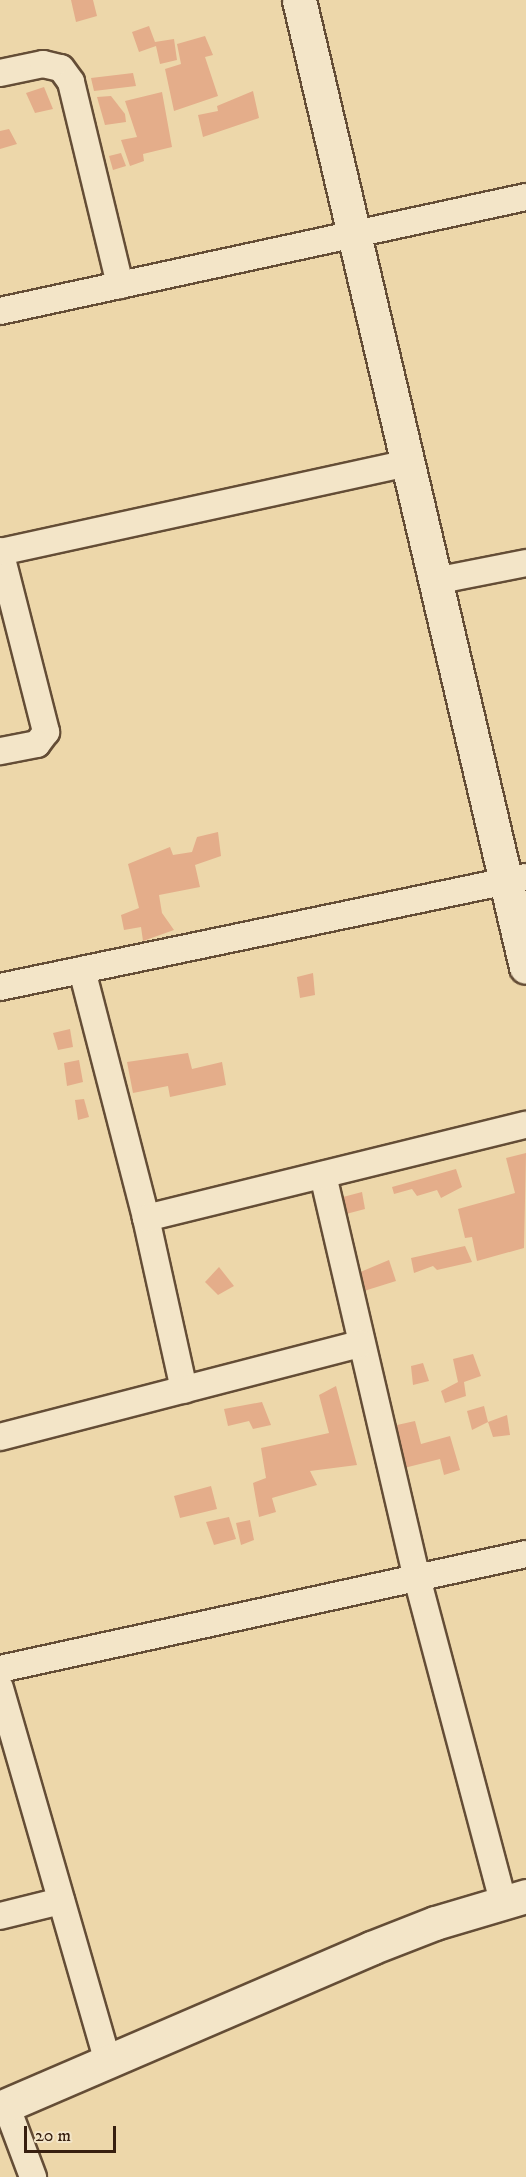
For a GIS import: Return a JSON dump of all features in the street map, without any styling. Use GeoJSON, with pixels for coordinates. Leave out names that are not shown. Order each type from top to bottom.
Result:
{"type":"FeatureCollection","features":[{"type":"Feature","properties":{"kind":"street"},"geometry":{"type":"LineString","coordinates":[[299,0],[435,581],[516,879],[526,967]]}},
{"type":"Feature","properties":{"kind":"street"},"geometry":{"type":"LineString","coordinates":[[0,73],[43,64],[61,68],[71,82],[120,285]]}},
{"type":"Feature","properties":{"kind":"street"},"geometry":{"type":"LineString","coordinates":[[0,311],[526,197]]}},
{"type":"Feature","properties":{"kind":"street"},"geometry":{"type":"LineString","coordinates":[[0,751],[37,744],[46,732],[0,552],[407,463]]}},
{"type":"Feature","properties":{"kind":"street"},"geometry":{"type":"LineString","coordinates":[[435,581],[526,563]]}},
{"type":"Feature","properties":{"kind":"street"},"geometry":{"type":"LineString","coordinates":[[0,987],[516,879]]}},
{"type":"Feature","properties":{"kind":"street"},"geometry":{"type":"LineString","coordinates":[[82,970],[146,1218],[184,1390]]}},
{"type":"Feature","properties":{"kind":"street"},"geometry":{"type":"LineString","coordinates":[[146,1218],[526,1125]]}},
{"type":"Feature","properties":{"kind":"street"},"geometry":{"type":"LineString","coordinates":[[33,2177],[3,2107],[371,1948],[514,1899],[417,1578],[360,1344],[323,1174]]}},
{"type":"Feature","properties":{"kind":"street"},"geometry":{"type":"LineString","coordinates":[[0,1437],[360,1344]]}},
{"type":"Feature","properties":{"kind":"street"},"geometry":{"type":"LineString","coordinates":[[0,1669],[526,1554]]}},
{"type":"Feature","properties":{"kind":"street"},"geometry":{"type":"LineString","coordinates":[[0,1688],[108,2062]]}},
{"type":"Feature","properties":{"kind":"street"},"geometry":{"type":"LineString","coordinates":[[0,1916],[61,1901]]}},
{"type":"Feature","properties":{"kind":"building"},"geometry":{"type":"Polygon","coordinates":[[[71,0],[93,0],[97,16],[76,22],[71,0]]]}},
{"type":"Feature","properties":{"kind":"building"},"geometry":{"type":"Polygon","coordinates":[[[149,26],[155,42],[174,39],[177,60],[160,64],[156,46],[139,52],[132,32],[149,26]]]}},
{"type":"Feature","properties":{"kind":"building"},"geometry":{"type":"Polygon","coordinates":[[[205,36],[213,55],[205,57],[218,96],[174,111],[165,69],[181,64],[177,44],[205,36]]]}},
{"type":"Feature","properties":{"kind":"building"},"geometry":{"type":"Polygon","coordinates":[[[133,73],[136,86],[94,91],[91,78],[133,73]]]}},
{"type":"Feature","properties":{"kind":"building"},"geometry":{"type":"Polygon","coordinates":[[[44,87],[53,109],[35,113],[26,93],[44,87]]]}},
{"type":"Feature","properties":{"kind":"building"},"geometry":{"type":"Polygon","coordinates":[[[253,91],[259,118],[203,137],[198,115],[218,111],[217,106],[253,91]]]}},
{"type":"Feature","properties":{"kind":"building"},"geometry":{"type":"Polygon","coordinates":[[[162,92],[172,147],[143,154],[144,161],[130,166],[121,140],[137,137],[125,101],[162,92]]]}},
{"type":"Feature","properties":{"kind":"building"},"geometry":{"type":"Polygon","coordinates":[[[111,96],[125,114],[126,122],[105,125],[97,97],[111,96]]]}},
{"type":"Feature","properties":{"kind":"building"},"geometry":{"type":"Polygon","coordinates":[[[9,129],[17,144],[0,149],[0,131],[9,129]]]}},
{"type":"Feature","properties":{"kind":"building"},"geometry":{"type":"Polygon","coordinates":[[[121,153],[126,166],[113,170],[109,156],[121,153]]]}},
{"type":"Feature","properties":{"kind":"building"},"geometry":{"type":"Polygon","coordinates":[[[218,832],[221,856],[195,865],[200,887],[159,895],[162,913],[174,930],[143,941],[141,927],[124,930],[121,915],[139,908],[128,864],[170,847],[173,855],[192,852],[197,837],[218,832]]]}},
{"type":"Feature","properties":{"kind":"building"},"geometry":{"type":"Polygon","coordinates":[[[313,973],[315,995],[300,998],[297,977],[313,973]]]}},
{"type":"Feature","properties":{"kind":"building"},"geometry":{"type":"Polygon","coordinates":[[[70,1029],[73,1047],[58,1050],[53,1033],[70,1029]]]}},
{"type":"Feature","properties":{"kind":"building"},"geometry":{"type":"Polygon","coordinates":[[[188,1053],[192,1069],[222,1062],[226,1085],[170,1097],[168,1086],[133,1093],[127,1062],[188,1053]]]}},
{"type":"Feature","properties":{"kind":"building"},"geometry":{"type":"Polygon","coordinates":[[[79,1060],[83,1082],[67,1086],[64,1063],[79,1060]]]}},
{"type":"Feature","properties":{"kind":"building"},"geometry":{"type":"Polygon","coordinates":[[[84,1099],[89,1117],[78,1120],[75,1100],[84,1099]]]}},
{"type":"Feature","properties":{"kind":"building"},"geometry":{"type":"Polygon","coordinates":[[[526,1153],[524,1248],[477,1261],[472,1237],[465,1238],[458,1209],[515,1193],[506,1158],[526,1153]]]}},
{"type":"Feature","properties":{"kind":"building"},"geometry":{"type":"Polygon","coordinates":[[[456,1169],[462,1187],[441,1198],[437,1190],[417,1196],[412,1189],[394,1194],[392,1187],[456,1169]]]}},
{"type":"Feature","properties":{"kind":"building"},"geometry":{"type":"Polygon","coordinates":[[[362,1192],[365,1209],[346,1214],[343,1197],[362,1192]]]}},
{"type":"Feature","properties":{"kind":"building"},"geometry":{"type":"Polygon","coordinates":[[[465,1246],[472,1262],[437,1270],[433,1266],[414,1273],[411,1258],[465,1246]]]}},
{"type":"Feature","properties":{"kind":"building"},"geometry":{"type":"Polygon","coordinates":[[[389,1260],[396,1281],[364,1291],[358,1273],[389,1260]]]}},
{"type":"Feature","properties":{"kind":"building"},"geometry":{"type":"Polygon","coordinates":[[[219,1267],[234,1286],[218,1295],[205,1282],[219,1267]]]}},
{"type":"Feature","properties":{"kind":"building"},"geometry":{"type":"Polygon","coordinates":[[[473,1354],[481,1376],[464,1382],[466,1396],[445,1403],[441,1391],[458,1382],[453,1359],[473,1354]]]}},
{"type":"Feature","properties":{"kind":"building"},"geometry":{"type":"Polygon","coordinates":[[[423,1363],[429,1381],[413,1385],[411,1366],[423,1363]]]}},
{"type":"Feature","properties":{"kind":"building"},"geometry":{"type":"Polygon","coordinates":[[[336,1386],[357,1465],[310,1471],[317,1485],[272,1498],[276,1512],[259,1517],[253,1483],[266,1478],[261,1448],[329,1433],[319,1395],[336,1386]]]}},
{"type":"Feature","properties":{"kind":"building"},"geometry":{"type":"Polygon","coordinates":[[[262,1402],[271,1425],[253,1429],[249,1421],[228,1426],[224,1409],[262,1402]]]}},
{"type":"Feature","properties":{"kind":"building"},"geometry":{"type":"Polygon","coordinates":[[[484,1406],[488,1422],[472,1430],[467,1411],[484,1406]]]}},
{"type":"Feature","properties":{"kind":"building"},"geometry":{"type":"Polygon","coordinates":[[[507,1415],[510,1435],[493,1437],[488,1422],[507,1415]]]}},
{"type":"Feature","properties":{"kind":"building"},"geometry":{"type":"Polygon","coordinates":[[[415,1421],[421,1444],[450,1436],[460,1470],[444,1475],[440,1459],[400,1469],[388,1427],[415,1421]]]}},
{"type":"Feature","properties":{"kind":"building"},"geometry":{"type":"Polygon","coordinates":[[[211,1486],[217,1509],[180,1518],[174,1496],[211,1486]]]}},
{"type":"Feature","properties":{"kind":"building"},"geometry":{"type":"Polygon","coordinates":[[[229,1517],[236,1539],[214,1545],[206,1522],[229,1517]]]}},
{"type":"Feature","properties":{"kind":"building"},"geometry":{"type":"Polygon","coordinates":[[[250,1520],[254,1540],[241,1545],[236,1523],[250,1520]]]}}]}
